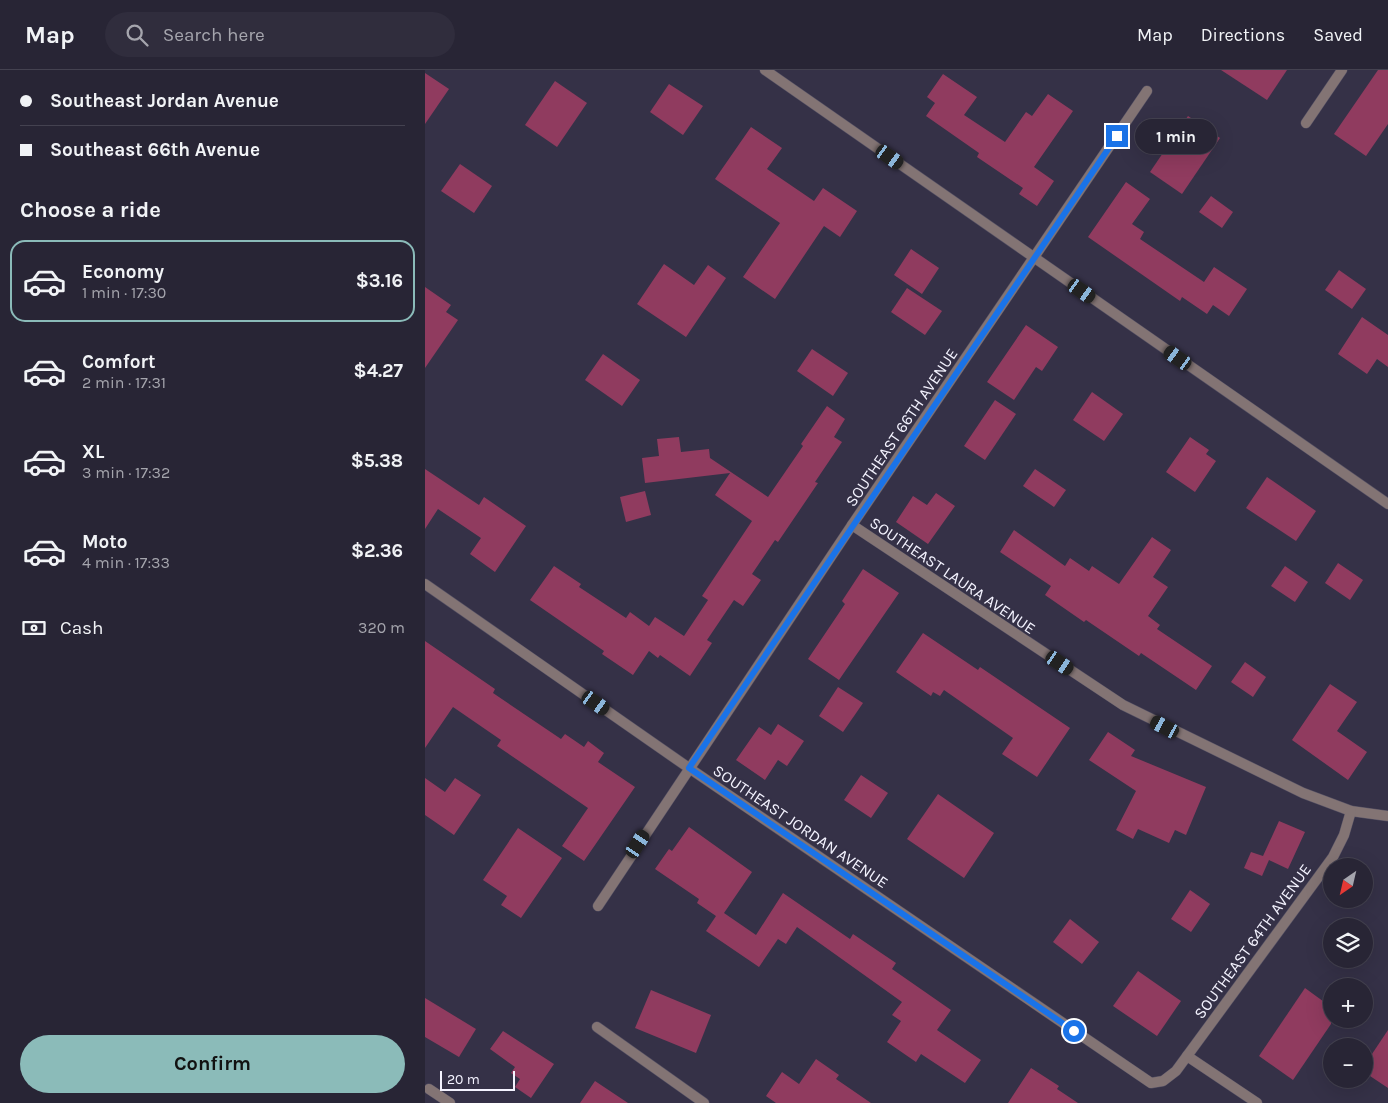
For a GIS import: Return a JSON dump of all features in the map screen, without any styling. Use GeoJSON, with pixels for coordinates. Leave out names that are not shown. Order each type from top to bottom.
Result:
{"type":"FeatureCollection","features":[{"type":"Feature","properties":{"kind":"street"},"geometry":{"type":"LineString","coordinates":[[765,70],[1388,504]]}},
{"type":"Feature","properties":{"kind":"street"},"geometry":{"type":"LineString","coordinates":[[1306,123],[1342,70]]}},
{"type":"Feature","properties":{"kind":"street","name":"SOUTHEAST 66TH AVENUE"},"geometry":{"type":"LineString","coordinates":[[598,906],[852,525],[1147,91]]}},
{"type":"Feature","properties":{"kind":"street","name":"SOUTHEAST LAURA AVENUE"},"geometry":{"type":"LineString","coordinates":[[852,525],[1123,705],[1303,793],[1351,811],[1388,816]]}},
{"type":"Feature","properties":{"kind":"street","name":"SOUTHEAST JORDAN AVENUE"},"geometry":{"type":"LineString","coordinates":[[425,584],[689,768],[1138,1075],[1151,1083],[1163,1081]]}},
{"type":"Feature","properties":{"kind":"street","name":"SOUTHEAST 64TH AVENUE"},"geometry":{"type":"LineString","coordinates":[[1163,1081],[1176,1071],[1333,857],[1344,836],[1351,811]]}},
{"type":"Feature","properties":{"kind":"street"},"geometry":{"type":"LineString","coordinates":[[597,1027],[705,1103]]}},
{"type":"Feature","properties":{"kind":"street"},"geometry":{"type":"LineString","coordinates":[[1187,1056],[1257,1103]]}},
{"type":"Feature","properties":{"kind":"street"},"geometry":{"type":"LineString","coordinates":[[429,1089],[450,1103]]}},
{"type":"Feature","properties":{"kind":"building"},"geometry":{"type":"Polygon","coordinates":[[[1221,70],[1287,70],[1267,100],[1221,70]]]}},
{"type":"Feature","properties":{"kind":"building"},"geometry":{"type":"Polygon","coordinates":[[[1378,70],[1388,70],[1388,124],[1366,156],[1334,134],[1378,70]]]}},
{"type":"Feature","properties":{"kind":"building"},"geometry":{"type":"Polygon","coordinates":[[[425,73],[449,89],[425,124],[425,73]]]}},
{"type":"Feature","properties":{"kind":"building"},"geometry":{"type":"Polygon","coordinates":[[[943,74],[977,97],[964,115],[1005,142],[1026,112],[1032,116],[1048,94],[1073,111],[1034,167],[1054,181],[1037,206],[1019,194],[1023,188],[977,157],[979,153],[926,116],[935,103],[927,97],[943,74]]]}},
{"type":"Feature","properties":{"kind":"building"},"geometry":{"type":"Polygon","coordinates":[[[555,81],[587,103],[557,147],[525,125],[555,81]]]}},
{"type":"Feature","properties":{"kind":"building"},"geometry":{"type":"Polygon","coordinates":[[[669,84],[703,106],[683,135],[650,112],[669,84]]]}},
{"type":"Feature","properties":{"kind":"building"},"geometry":{"type":"Polygon","coordinates":[[[1188,116],[1220,138],[1182,194],[1150,172],[1188,116]]]}},
{"type":"Feature","properties":{"kind":"building"},"geometry":{"type":"Polygon","coordinates":[[[751,127],[782,148],[767,169],[814,201],[823,188],[857,211],[840,237],[824,226],[775,299],[743,277],[780,223],[715,179],[751,127]]]}},
{"type":"Feature","properties":{"kind":"building"},"geometry":{"type":"Polygon","coordinates":[[[460,164],[492,186],[474,213],[441,191],[460,164]]]}},
{"type":"Feature","properties":{"kind":"building"},"geometry":{"type":"Polygon","coordinates":[[[1126,182],[1150,199],[1132,224],[1144,232],[1140,239],[1204,282],[1214,267],[1247,289],[1229,316],[1213,305],[1207,314],[1182,297],[1180,301],[1088,237],[1126,182]]]}},
{"type":"Feature","properties":{"kind":"building"},"geometry":{"type":"Polygon","coordinates":[[[1211,196],[1233,212],[1222,228],[1199,212],[1211,196]]]}},
{"type":"Feature","properties":{"kind":"building"},"geometry":{"type":"Polygon","coordinates":[[[911,249],[939,268],[922,294],[894,275],[911,249]]]}},
{"type":"Feature","properties":{"kind":"building"},"geometry":{"type":"Polygon","coordinates":[[[664,264],[694,285],[708,265],[726,278],[686,337],[637,304],[664,264]]]}},
{"type":"Feature","properties":{"kind":"building"},"geometry":{"type":"Polygon","coordinates":[[[1339,270],[1366,289],[1352,309],[1325,290],[1339,270]]]}},
{"type":"Feature","properties":{"kind":"building"},"geometry":{"type":"Polygon","coordinates":[[[425,287],[451,305],[446,312],[458,320],[425,368],[425,287]]]}},
{"type":"Feature","properties":{"kind":"building"},"geometry":{"type":"Polygon","coordinates":[[[907,288],[942,311],[925,335],[891,312],[907,288]]]}},
{"type":"Feature","properties":{"kind":"building"},"geometry":{"type":"Polygon","coordinates":[[[1362,317],[1388,335],[1388,367],[1377,359],[1367,374],[1338,354],[1362,317]]]}},
{"type":"Feature","properties":{"kind":"building"},"geometry":{"type":"Polygon","coordinates":[[[1026,325],[1058,347],[1042,371],[1036,367],[1014,400],[987,382],[1026,325]]]}},
{"type":"Feature","properties":{"kind":"building"},"geometry":{"type":"Polygon","coordinates":[[[812,349],[848,373],[833,396],[797,371],[812,349]]]}},
{"type":"Feature","properties":{"kind":"building"},"geometry":{"type":"Polygon","coordinates":[[[603,354],[640,380],[622,406],[585,380],[603,354]]]}},
{"type":"Feature","properties":{"kind":"building"},"geometry":{"type":"Polygon","coordinates":[[[1092,392],[1123,414],[1104,441],[1073,420],[1092,392]]]}},
{"type":"Feature","properties":{"kind":"building"},"geometry":{"type":"Polygon","coordinates":[[[995,400],[1016,414],[985,460],[964,446],[995,400]]]}},
{"type":"Feature","properties":{"kind":"building"},"geometry":{"type":"Polygon","coordinates":[[[827,406],[845,419],[834,437],[842,442],[815,482],[818,483],[778,542],[775,540],[752,574],[761,580],[743,606],[734,600],[707,640],[712,643],[690,676],[660,655],[658,658],[649,651],[633,675],[602,654],[604,651],[530,600],[554,566],[581,584],[579,587],[626,618],[630,612],[649,626],[655,617],[684,636],[708,600],[702,596],[752,521],[715,495],[730,473],[645,483],[642,458],[659,456],[657,439],[679,437],[681,452],[709,449],[710,458],[768,497],[803,446],[801,444],[827,406]]]}},
{"type":"Feature","properties":{"kind":"building"},"geometry":{"type":"Polygon","coordinates":[[[1190,437],[1209,450],[1206,454],[1216,461],[1195,492],[1166,472],[1190,437]]]}},
{"type":"Feature","properties":{"kind":"building"},"geometry":{"type":"Polygon","coordinates":[[[425,469],[479,505],[484,497],[526,526],[495,572],[470,554],[481,538],[438,509],[425,529],[425,469]]]}},
{"type":"Feature","properties":{"kind":"building"},"geometry":{"type":"Polygon","coordinates":[[[1035,469],[1066,490],[1054,507],[1023,486],[1035,469]]]}},
{"type":"Feature","properties":{"kind":"building"},"geometry":{"type":"Polygon","coordinates":[[[1267,477],[1316,511],[1296,541],[1246,508],[1267,477]]]}},
{"type":"Feature","properties":{"kind":"building"},"geometry":{"type":"Polygon","coordinates":[[[645,491],[651,515],[626,522],[620,497],[645,491]]]}},
{"type":"Feature","properties":{"kind":"building"},"geometry":{"type":"Polygon","coordinates":[[[936,493],[955,506],[928,544],[896,522],[913,496],[927,505],[936,493]]]}},
{"type":"Feature","properties":{"kind":"building"},"geometry":{"type":"Polygon","coordinates":[[[1014,530],[1065,566],[1070,558],[1089,571],[1092,566],[1119,584],[1152,537],[1171,550],[1153,577],[1168,587],[1148,616],[1160,625],[1157,629],[1212,666],[1196,690],[1141,653],[1139,656],[1086,620],[1084,622],[1045,595],[1051,586],[1000,552],[1014,530]]]}},
{"type":"Feature","properties":{"kind":"building"},"geometry":{"type":"Polygon","coordinates":[[[1338,563],[1363,580],[1350,600],[1325,583],[1338,563]]]}},
{"type":"Feature","properties":{"kind":"building"},"geometry":{"type":"Polygon","coordinates":[[[1285,566],[1308,582],[1295,602],[1271,586],[1285,566]]]}},
{"type":"Feature","properties":{"kind":"building"},"geometry":{"type":"Polygon","coordinates":[[[863,569],[899,593],[839,680],[808,659],[845,604],[842,601],[863,569]]]}},
{"type":"Feature","properties":{"kind":"building"},"geometry":{"type":"Polygon","coordinates":[[[923,633],[978,670],[980,667],[1070,728],[1037,777],[1002,754],[1013,738],[944,690],[940,696],[933,692],[931,696],[896,672],[923,633]]]}},
{"type":"Feature","properties":{"kind":"building"},"geometry":{"type":"Polygon","coordinates":[[[425,641],[495,689],[493,693],[561,739],[565,734],[584,747],[588,741],[604,753],[598,762],[635,787],[584,861],[562,846],[588,808],[497,746],[501,740],[453,707],[425,748],[425,641]]]}},
{"type":"Feature","properties":{"kind":"building"},"geometry":{"type":"Polygon","coordinates":[[[1245,662],[1266,677],[1253,697],[1231,682],[1245,662]]]}},
{"type":"Feature","properties":{"kind":"building"},"geometry":{"type":"Polygon","coordinates":[[[1330,684],[1357,702],[1337,731],[1367,752],[1348,780],[1292,740],[1330,684]]]}},
{"type":"Feature","properties":{"kind":"building"},"geometry":{"type":"Polygon","coordinates":[[[838,687],[863,703],[843,732],[819,716],[838,687]]]}},
{"type":"Feature","properties":{"kind":"building"},"geometry":{"type":"Polygon","coordinates":[[[778,724],[804,741],[787,766],[778,760],[765,780],[736,760],[759,727],[771,735],[778,724]]]}},
{"type":"Feature","properties":{"kind":"building"},"geometry":{"type":"Polygon","coordinates":[[[1108,732],[1135,750],[1131,756],[1206,787],[1186,835],[1175,830],[1169,843],[1138,829],[1133,839],[1116,830],[1136,791],[1089,760],[1108,732]]]}},
{"type":"Feature","properties":{"kind":"building"},"geometry":{"type":"Polygon","coordinates":[[[861,775],[888,793],[871,818],[844,800],[861,775]]]}},
{"type":"Feature","properties":{"kind":"building"},"geometry":{"type":"Polygon","coordinates":[[[425,778],[445,792],[455,778],[481,795],[454,835],[425,815],[425,778]]]}},
{"type":"Feature","properties":{"kind":"building"},"geometry":{"type":"Polygon","coordinates":[[[938,794],[994,833],[964,878],[907,839],[938,794]]]}},
{"type":"Feature","properties":{"kind":"building"},"geometry":{"type":"Polygon","coordinates":[[[1279,821],[1305,832],[1288,869],[1269,860],[1262,876],[1244,868],[1251,852],[1263,856],[1279,821]]]}},
{"type":"Feature","properties":{"kind":"building"},"geometry":{"type":"Polygon","coordinates":[[[689,827],[752,872],[724,913],[756,935],[783,893],[850,939],[853,934],[896,963],[892,969],[951,1010],[937,1030],[981,1060],[965,1083],[921,1054],[916,1062],[887,1042],[901,1021],[892,1015],[902,1002],[797,927],[786,944],[778,939],[759,967],[706,931],[716,916],[697,903],[699,899],[655,869],[669,849],[672,851],[689,827]]]}},
{"type":"Feature","properties":{"kind":"building"},"geometry":{"type":"Polygon","coordinates":[[[518,828],[562,858],[521,918],[501,905],[507,896],[483,880],[518,828]]]}},
{"type":"Feature","properties":{"kind":"building"},"geometry":{"type":"Polygon","coordinates":[[[1190,890],[1210,904],[1191,932],[1171,919],[1190,890]]]}},
{"type":"Feature","properties":{"kind":"building"},"geometry":{"type":"Polygon","coordinates":[[[1070,919],[1099,942],[1082,964],[1053,942],[1070,919]]]}},
{"type":"Feature","properties":{"kind":"building"},"geometry":{"type":"Polygon","coordinates":[[[1138,971],[1181,1001],[1157,1036],[1113,1006],[1138,971]]]}},
{"type":"Feature","properties":{"kind":"building"},"geometry":{"type":"Polygon","coordinates":[[[1305,988],[1323,1001],[1323,1028],[1328,1028],[1293,1080],[1259,1056],[1305,988]]]}},
{"type":"Feature","properties":{"kind":"building"},"geometry":{"type":"Polygon","coordinates":[[[651,990],[711,1015],[696,1053],[635,1028],[651,990]]]}},
{"type":"Feature","properties":{"kind":"building"},"geometry":{"type":"Polygon","coordinates":[[[425,998],[476,1029],[459,1057],[425,1037],[425,998]]]}},
{"type":"Feature","properties":{"kind":"building"},"geometry":{"type":"Polygon","coordinates":[[[1388,1030],[1388,1088],[1373,1078],[1373,1052],[1388,1030]]]}},
{"type":"Feature","properties":{"kind":"building"},"geometry":{"type":"Polygon","coordinates":[[[503,1031],[554,1064],[531,1098],[515,1087],[520,1079],[511,1073],[515,1067],[490,1049],[503,1031]]]}},
{"type":"Feature","properties":{"kind":"building"},"geometry":{"type":"Polygon","coordinates":[[[816,1059],[839,1075],[836,1079],[871,1103],[776,1103],[766,1096],[782,1072],[799,1084],[816,1059]]]}},
{"type":"Feature","properties":{"kind":"building"},"geometry":{"type":"Polygon","coordinates":[[[1031,1068],[1059,1086],[1057,1089],[1078,1103],[1008,1103],[1031,1068]]]}},
{"type":"Feature","properties":{"kind":"building"},"geometry":{"type":"Polygon","coordinates":[[[595,1081],[628,1103],[580,1103],[595,1081]]]}},
{"type":"Feature","properties":{"kind":"route"},"geometry":{"type":"LineString","coordinates":[[1074,1031],[689,768],[1117,136]]}}]}
